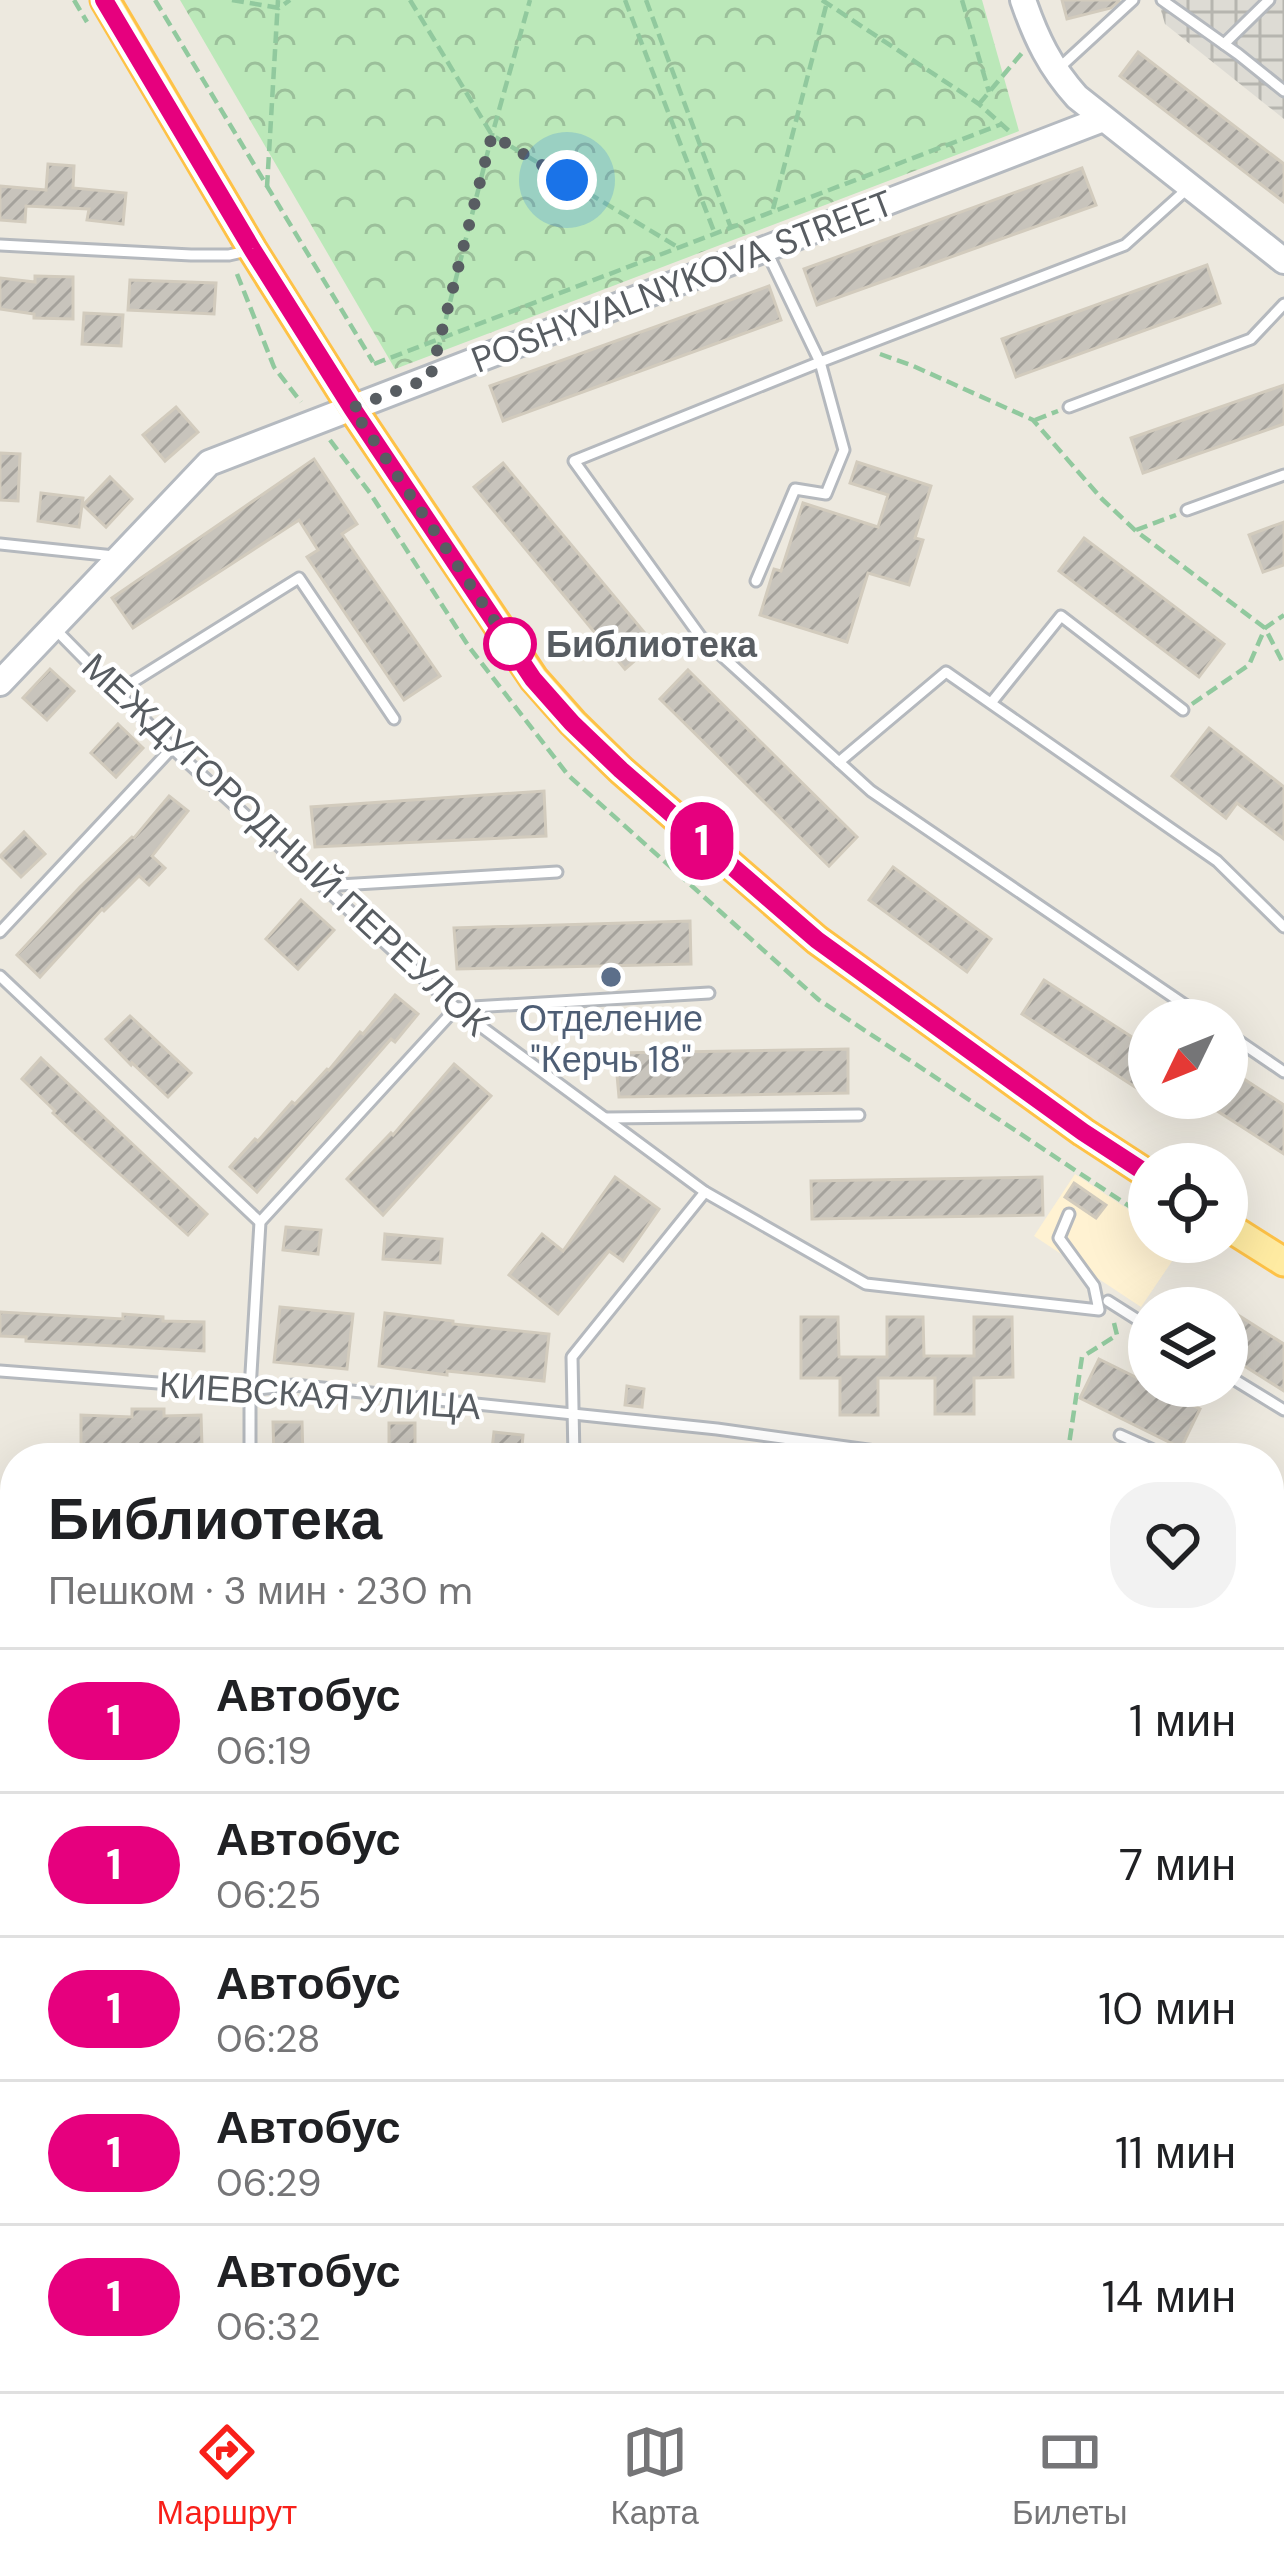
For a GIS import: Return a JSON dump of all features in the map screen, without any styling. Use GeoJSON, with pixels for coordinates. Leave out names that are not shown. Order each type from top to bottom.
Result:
{"type":"FeatureCollection","features":[{"type":"Feature","properties":{"kind":"main road"},"geometry":{"type":"LineString","coordinates":[[104,0],[352,408],[533,679],[605,754],[817,940],[1128,1161]]}},
{"type":"Feature","properties":{"kind":"main road"},"geometry":{"type":"LineString","coordinates":[[1023,0],[1054,72],[1076,97],[1284,261]]}},
{"type":"Feature","properties":{"kind":"main road","name":"POSHYVALNYKOVA STREET"},"geometry":{"type":"LineString","coordinates":[[0,683],[208,463],[1103,118]]}},
{"type":"Feature","properties":{"kind":"main road"},"geometry":{"type":"LineString","coordinates":[[1248,1239],[1284,1262]]}},
{"type":"Feature","properties":{"kind":"lane"},"geometry":{"type":"LineString","coordinates":[[1054,72],[1133,0]]}},
{"type":"Feature","properties":{"kind":"lane"},"geometry":{"type":"LineString","coordinates":[[1162,0],[1284,91]]}},
{"type":"Feature","properties":{"kind":"lane"},"geometry":{"type":"LineString","coordinates":[[1224,44],[1269,0]]}},
{"type":"Feature","properties":{"kind":"lane"},"geometry":{"type":"LineString","coordinates":[[1177,999],[871,791],[700,636],[574,461],[857,346],[1125,245],[1188,188]]}},
{"type":"Feature","properties":{"kind":"lane"},"geometry":{"type":"LineString","coordinates":[[0,245],[191,255],[229,255],[252,249]]}},
{"type":"Feature","properties":{"kind":"lane"},"geometry":{"type":"LineString","coordinates":[[756,581],[795,489],[826,494],[844,450],[820,362],[766,249]]}},
{"type":"Feature","properties":{"kind":"lane"},"geometry":{"type":"LineString","coordinates":[[1069,407],[1251,339],[1284,304]]}},
{"type":"Feature","properties":{"kind":"lane"},"geometry":{"type":"LineString","coordinates":[[1187,510],[1284,475]]}},
{"type":"Feature","properties":{"kind":"lane"},"geometry":{"type":"LineString","coordinates":[[0,544],[120,556]]}},
{"type":"Feature","properties":{"kind":"lane"},"geometry":{"type":"LineString","coordinates":[[115,692],[298,578],[394,719]]}},
{"type":"Feature","properties":{"kind":"lane"},"geometry":{"type":"LineString","coordinates":[[991,704],[1061,616],[1183,710]]}},
{"type":"Feature","properties":{"kind":"lane","name":"МЕЖДУГОРОДНЫЙ ПЕРЕУЛОК"},"geometry":{"type":"LineString","coordinates":[[53,627],[172,748],[456,1008],[705,1192],[866,1284],[1099,1310],[1094,1286],[1059,1238],[1069,1214]]}},
{"type":"Feature","properties":{"kind":"lane"},"geometry":{"type":"LineString","coordinates":[[839,762],[946,672],[1217,860],[1284,927]]}},
{"type":"Feature","properties":{"kind":"lane"},"geometry":{"type":"LineString","coordinates":[[0,932],[172,748]]}},
{"type":"Feature","properties":{"kind":"lane"},"geometry":{"type":"LineString","coordinates":[[323,886],[557,872]]}},
{"type":"Feature","properties":{"kind":"lane"},"geometry":{"type":"LineString","coordinates":[[0,976],[260,1222]]}},
{"type":"Feature","properties":{"kind":"lane"},"geometry":{"type":"LineString","coordinates":[[250,1443],[260,1222],[456,1008],[709,993]]}},
{"type":"Feature","properties":{"kind":"lane"},"geometry":{"type":"LineString","coordinates":[[1248,1047],[1284,1072]]}},
{"type":"Feature","properties":{"kind":"lane"},"geometry":{"type":"LineString","coordinates":[[606,1118],[860,1115]]}},
{"type":"Feature","properties":{"kind":"lane"},"geometry":{"type":"LineString","coordinates":[[574,1443],[572,1357],[705,1192]]}},
{"type":"Feature","properties":{"kind":"lane"},"geometry":{"type":"LineString","coordinates":[[1108,1301],[1128,1314]]}},
{"type":"Feature","properties":{"kind":"lane","name":"КИЕВСКАЯ УЛИЦА"},"geometry":{"type":"LineString","coordinates":[[0,1371],[250,1390],[294,1385],[818,1443]]}},
{"type":"Feature","properties":{"kind":"lane"},"geometry":{"type":"LineString","coordinates":[[1248,1388],[1284,1410]]}},
{"type":"Feature","properties":{"kind":"lane"},"geometry":{"type":"LineString","coordinates":[[1120,1435],[1138,1443]]}},
{"type":"Feature","properties":{"kind":"path"},"geometry":{"type":"LineString","coordinates":[[154,0],[391,393]]}},
{"type":"Feature","properties":{"kind":"path"},"geometry":{"type":"LineString","coordinates":[[232,0],[278,4],[290,0]]}},
{"type":"Feature","properties":{"kind":"path"},"geometry":{"type":"LineString","coordinates":[[410,0],[492,135],[679,248]]}},
{"type":"Feature","properties":{"kind":"path"},"geometry":{"type":"LineString","coordinates":[[430,378],[530,0]]}},
{"type":"Feature","properties":{"kind":"path"},"geometry":{"type":"LineString","coordinates":[[625,0],[715,234]]}},
{"type":"Feature","properties":{"kind":"path"},"geometry":{"type":"LineString","coordinates":[[646,0],[731,228]]}},
{"type":"Feature","properties":{"kind":"path"},"geometry":{"type":"LineString","coordinates":[[962,0],[989,92]]}},
{"type":"Feature","properties":{"kind":"path"},"geometry":{"type":"LineString","coordinates":[[374,364],[679,248],[715,234],[773,212],[1002,124],[825,1],[773,212]]}},
{"type":"Feature","properties":{"kind":"path"},"geometry":{"type":"LineString","coordinates":[[267,187],[278,4]]}},
{"type":"Feature","properties":{"kind":"path"},"geometry":{"type":"LineString","coordinates":[[979,104],[1036,37]]}},
{"type":"Feature","properties":{"kind":"path"},"geometry":{"type":"LineString","coordinates":[[857,346],[1033,420],[1102,499],[1136,530],[1264,628],[1284,665]]}},
{"type":"Feature","properties":{"kind":"path"},"geometry":{"type":"LineString","coordinates":[[1033,420],[1069,407]]}},
{"type":"Feature","properties":{"kind":"path"},"geometry":{"type":"LineString","coordinates":[[1136,530],[1187,510]]}},
{"type":"Feature","properties":{"kind":"path"},"geometry":{"type":"LineString","coordinates":[[1183,710],[1249,665],[1264,628],[1284,615]]}},
{"type":"Feature","properties":{"kind":"path"},"geometry":{"type":"LineString","coordinates":[[1069,1443],[1082,1357],[1117,1335],[1108,1301]]}},
{"type":"Feature","properties":{"kind":"shaded area"},"geometry":{"type":"Polygon","coordinates":[[[1158,0],[1284,0],[1284,119],[1165,24],[1158,0]]]}},
{"type":"Feature","properties":{"kind":"shaded area"},"geometry":{"type":"Polygon","coordinates":[[[1075,1174],[1128,1209],[1128,1263],[1171,1263],[1155,1287],[1128,1287],[1128,1298],[1034,1236],[1075,1174]]]}},
{"type":"Feature","properties":{"kind":"green space"},"geometry":{"type":"Polygon","coordinates":[[[180,0],[982,0],[1019,131],[395,369],[180,0]]]}},
{"type":"Feature","properties":{"kind":"building"},"geometry":{"type":"Polygon","coordinates":[[[1062,0],[1119,1],[1111,8],[1067,19],[1062,0]]]}},
{"type":"Feature","properties":{"kind":"building"},"geometry":{"type":"Polygon","coordinates":[[[1138,52],[1284,164],[1284,202],[1120,76],[1138,52]]]}},
{"type":"Feature","properties":{"kind":"building"},"geometry":{"type":"Polygon","coordinates":[[[48,164],[74,166],[73,188],[126,193],[123,224],[87,220],[89,209],[26,206],[25,222],[0,220],[0,186],[46,190],[48,164]]]}},
{"type":"Feature","properties":{"kind":"building"},"geometry":{"type":"Polygon","coordinates":[[[1082,168],[1096,205],[817,305],[804,269],[1082,168]]]}},
{"type":"Feature","properties":{"kind":"building"},"geometry":{"type":"Polygon","coordinates":[[[1207,265],[1220,303],[1016,377],[1002,339],[1207,265]]]}},
{"type":"Feature","properties":{"kind":"building"},"geometry":{"type":"Polygon","coordinates":[[[35,276],[73,277],[73,319],[34,318],[34,314],[0,309],[0,278],[35,282],[35,276]]]}},
{"type":"Feature","properties":{"kind":"building"},"geometry":{"type":"Polygon","coordinates":[[[130,280],[216,283],[214,314],[128,310],[130,280]]]}},
{"type":"Feature","properties":{"kind":"building"},"geometry":{"type":"Polygon","coordinates":[[[769,286],[781,320],[503,421],[490,386],[769,286]]]}},
{"type":"Feature","properties":{"kind":"building"},"geometry":{"type":"Polygon","coordinates":[[[84,313],[123,315],[121,346],[82,344],[84,313]]]}},
{"type":"Feature","properties":{"kind":"building"},"geometry":{"type":"Polygon","coordinates":[[[1284,385],[1284,424],[1143,473],[1131,438],[1284,385]]]}},
{"type":"Feature","properties":{"kind":"building"},"geometry":{"type":"Polygon","coordinates":[[[176,407],[198,432],[165,461],[143,435],[176,407]]]}},
{"type":"Feature","properties":{"kind":"building"},"geometry":{"type":"Polygon","coordinates":[[[0,453],[20,454],[18,501],[0,500],[0,453]]]}},
{"type":"Feature","properties":{"kind":"building"},"geometry":{"type":"Polygon","coordinates":[[[314,459],[357,524],[342,534],[440,676],[404,700],[307,557],[318,550],[299,520],[133,628],[112,598],[314,459]]]}},
{"type":"Feature","properties":{"kind":"building"},"geometry":{"type":"Polygon","coordinates":[[[857,462],[931,486],[915,538],[923,540],[909,585],[868,573],[847,642],[760,615],[774,569],[781,571],[803,503],[878,527],[888,495],[850,483],[857,462]]]}},
{"type":"Feature","properties":{"kind":"building"},"geometry":{"type":"Polygon","coordinates":[[[503,463],[654,644],[625,669],[474,487],[503,463]]]}},
{"type":"Feature","properties":{"kind":"building"},"geometry":{"type":"Polygon","coordinates":[[[110,477],[132,499],[106,527],[83,505],[110,477]]]}},
{"type":"Feature","properties":{"kind":"building"},"geometry":{"type":"Polygon","coordinates":[[[41,493],[83,498],[79,527],[38,521],[41,493]]]}},
{"type":"Feature","properties":{"kind":"building"},"geometry":{"type":"Polygon","coordinates":[[[1284,522],[1284,565],[1263,572],[1249,535],[1284,522]]]}},
{"type":"Feature","properties":{"kind":"building"},"geometry":{"type":"Polygon","coordinates":[[[1084,538],[1224,644],[1199,677],[1059,571],[1084,538]]]}},
{"type":"Feature","properties":{"kind":"building"},"geometry":{"type":"Polygon","coordinates":[[[50,669],[74,691],[47,720],[23,698],[50,669]]]}},
{"type":"Feature","properties":{"kind":"building"},"geometry":{"type":"Polygon","coordinates":[[[688,670],[857,837],[829,866],[660,699],[688,670]]]}},
{"type":"Feature","properties":{"kind":"building"},"geometry":{"type":"Polygon","coordinates":[[[118,724],[143,748],[116,777],[91,753],[118,724]]]}},
{"type":"Feature","properties":{"kind":"building"},"geometry":{"type":"Polygon","coordinates":[[[1209,728],[1284,787],[1284,839],[1237,803],[1226,818],[1172,776],[1209,728]]]}},
{"type":"Feature","properties":{"kind":"building"},"geometry":{"type":"Polygon","coordinates":[[[544,791],[546,836],[315,847],[311,807],[544,791]]]}},
{"type":"Feature","properties":{"kind":"building"},"geometry":{"type":"Polygon","coordinates":[[[169,796],[188,811],[152,856],[165,868],[149,885],[139,876],[40,977],[17,955],[134,838],[169,796]]]}},
{"type":"Feature","properties":{"kind":"building"},"geometry":{"type":"Polygon","coordinates":[[[24,832],[45,854],[21,877],[0,856],[24,832]]]}},
{"type":"Feature","properties":{"kind":"building"},"geometry":{"type":"Polygon","coordinates":[[[893,867],[991,939],[967,972],[869,900],[893,867]]]}},
{"type":"Feature","properties":{"kind":"building"},"geometry":{"type":"Polygon","coordinates":[[[301,900],[334,930],[298,969],[266,939],[301,900]]]}},
{"type":"Feature","properties":{"kind":"building"},"geometry":{"type":"Polygon","coordinates":[[[690,921],[691,964],[457,969],[454,928],[690,921]]]}},
{"type":"Feature","properties":{"kind":"building"},"geometry":{"type":"Polygon","coordinates":[[[1044,980],[1128,1034],[1128,1082],[1022,1014],[1044,980]]]}},
{"type":"Feature","properties":{"kind":"building"},"geometry":{"type":"Polygon","coordinates":[[[395,995],[418,1014],[257,1192],[230,1167],[329,1070],[395,995]]]}},
{"type":"Feature","properties":{"kind":"building"},"geometry":{"type":"Polygon","coordinates":[[[130,1016],[191,1073],[168,1097],[106,1039],[130,1016]]]}},
{"type":"Feature","properties":{"kind":"building"},"geometry":{"type":"Polygon","coordinates":[[[848,1049],[848,1093],[619,1097],[615,1053],[848,1049]]]}},
{"type":"Feature","properties":{"kind":"building"},"geometry":{"type":"Polygon","coordinates":[[[41,1058],[207,1214],[188,1235],[73,1132],[22,1079],[41,1058]]]}},
{"type":"Feature","properties":{"kind":"building"},"geometry":{"type":"Polygon","coordinates":[[[454,1064],[491,1096],[383,1215],[347,1179],[393,1135],[454,1064]]]}},
{"type":"Feature","properties":{"kind":"building"},"geometry":{"type":"Polygon","coordinates":[[[1248,1082],[1284,1105],[1284,1154],[1230,1119],[1248,1119],[1248,1082]]]}},
{"type":"Feature","properties":{"kind":"building"},"geometry":{"type":"Polygon","coordinates":[[[615,1177],[659,1209],[623,1261],[609,1251],[558,1314],[509,1275],[542,1234],[563,1251],[615,1177]]]}},
{"type":"Feature","properties":{"kind":"building"},"geometry":{"type":"Polygon","coordinates":[[[1042,1177],[1043,1215],[812,1219],[811,1181],[1042,1177]]]}},
{"type":"Feature","properties":{"kind":"building"},"geometry":{"type":"Polygon","coordinates":[[[1074,1183],[1106,1205],[1096,1218],[1065,1197],[1074,1183]]]}},
{"type":"Feature","properties":{"kind":"building"},"geometry":{"type":"Polygon","coordinates":[[[286,1227],[321,1230],[318,1254],[283,1250],[286,1227]]]}},
{"type":"Feature","properties":{"kind":"building"},"geometry":{"type":"Polygon","coordinates":[[[385,1234],[442,1239],[440,1263],[383,1259],[385,1234]]]}},
{"type":"Feature","properties":{"kind":"building"},"geometry":{"type":"Polygon","coordinates":[[[280,1307],[353,1314],[347,1369],[274,1362],[280,1307]]]}},
{"type":"Feature","properties":{"kind":"building"},"geometry":{"type":"Polygon","coordinates":[[[0,1312],[123,1319],[123,1314],[204,1322],[204,1351],[26,1341],[26,1337],[0,1336],[0,1312]]]}},
{"type":"Feature","properties":{"kind":"building"},"geometry":{"type":"Polygon","coordinates":[[[385,1313],[549,1334],[544,1381],[379,1366],[385,1313]]]}},
{"type":"Feature","properties":{"kind":"building"},"geometry":{"type":"Polygon","coordinates":[[[801,1317],[838,1317],[839,1357],[887,1357],[887,1317],[923,1317],[924,1356],[974,1356],[974,1317],[1012,1317],[1013,1377],[974,1378],[974,1414],[935,1414],[935,1378],[878,1378],[878,1415],[840,1415],[840,1378],[801,1378],[801,1317]]]}},
{"type":"Feature","properties":{"kind":"building"},"geometry":{"type":"Polygon","coordinates":[[[1248,1321],[1284,1344],[1284,1391],[1248,1368],[1248,1321]]]}},
{"type":"Feature","properties":{"kind":"building"},"geometry":{"type":"Polygon","coordinates":[[[1099,1359],[1128,1373],[1128,1407],[1200,1409],[1183,1443],[1171,1443],[1080,1398],[1099,1359]]]}},
{"type":"Feature","properties":{"kind":"building"},"geometry":{"type":"Polygon","coordinates":[[[627,1386],[644,1389],[642,1407],[625,1405],[627,1386]]]}},
{"type":"Feature","properties":{"kind":"building"},"geometry":{"type":"Polygon","coordinates":[[[132,1409],[164,1409],[164,1416],[201,1415],[202,1443],[81,1443],[81,1415],[132,1417],[132,1409]]]}},
{"type":"Feature","properties":{"kind":"building"},"geometry":{"type":"Polygon","coordinates":[[[273,1422],[302,1422],[303,1443],[274,1443],[273,1422]]]}},
{"type":"Feature","properties":{"kind":"building"},"geometry":{"type":"Polygon","coordinates":[[[389,1423],[415,1423],[415,1443],[389,1443],[389,1423]]]}},
{"type":"Feature","properties":{"kind":"building"},"geometry":{"type":"Polygon","coordinates":[[[494,1432],[523,1435],[522,1443],[493,1443],[494,1432]]]}},
{"type":"Feature","properties":{"kind":"bus line","name":"1"},"geometry":{"type":"LineString","coordinates":[[104,0],[352,408],[533,679],[621,770],[817,940],[1128,1161]]}},
{"type":"Feature","properties":{"kind":"place","name":"Библиотека"},"geometry":{"type":"Point","coordinates":[510,644]}},
{"type":"Feature","properties":{"kind":"place","name":"Отделение \"Керчь 18\""},"geometry":{"type":"Point","coordinates":[611,977]}},
{"type":"Feature","properties":{"kind":"route"},"geometry":{"type":"LineString","coordinates":[[510,644],[514,650],[352,408],[430,378],[492,135],[567,180]]}}]}
